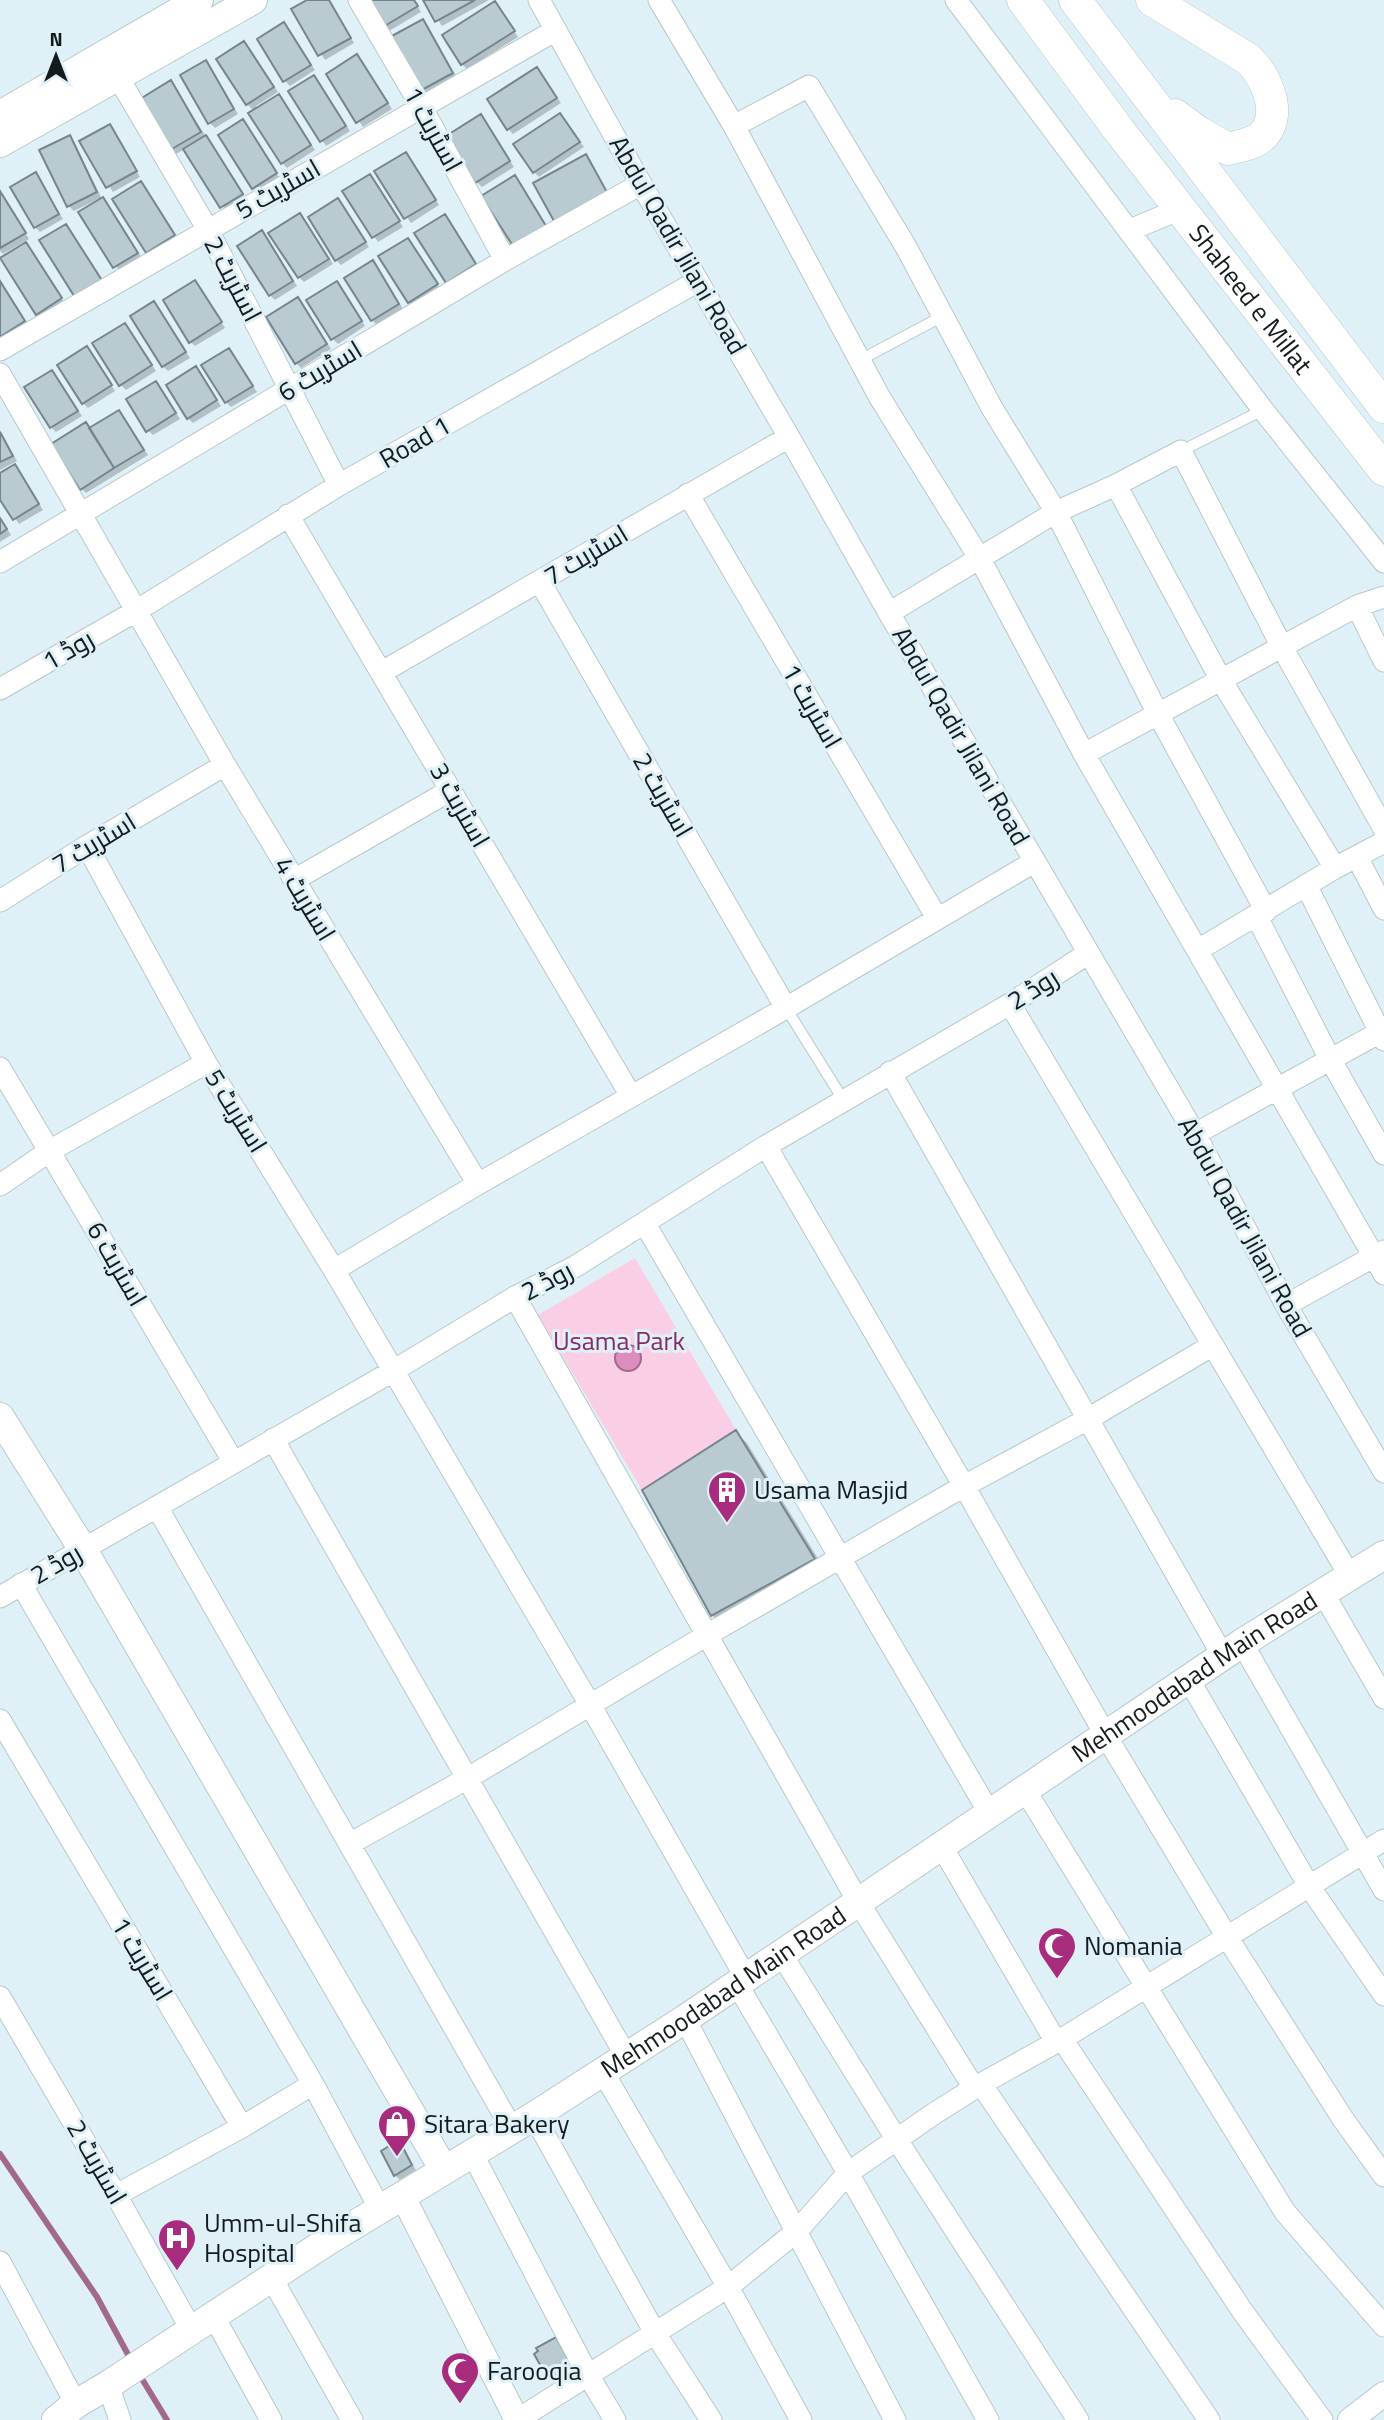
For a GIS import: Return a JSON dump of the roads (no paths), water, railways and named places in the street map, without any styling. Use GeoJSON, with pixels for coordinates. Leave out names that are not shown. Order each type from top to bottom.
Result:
{"type":"FeatureCollection","features":[{"type":"Feature","properties":{"kind":"main road"},"geometry":{"type":"LineString","coordinates":[[0,143],[253,0]]}},
{"type":"Feature","properties":{"kind":"main road","name":"Shaheed e Millat"},"geometry":{"type":"LineString","coordinates":[[1023,0],[1118,129],[1384,470]]}},
{"type":"Feature","properties":{"kind":"main road","name":"Shaheed e Millat"},"geometry":{"type":"LineString","coordinates":[[1075,0],[1384,407]]}},
{"type":"Feature","properties":{"kind":"main road"},"geometry":{"type":"LineString","coordinates":[[1151,98],[1198,132],[1228,149],[1250,143],[1264,134],[1272,115],[1266,84],[1258,69],[1248,59],[1152,0]]}},
{"type":"Feature","properties":{"kind":"main road"},"geometry":{"type":"LineString","coordinates":[[0,115],[187,4]]}},
{"type":"Feature","properties":{"kind":"main road"},"geometry":{"type":"LineString","coordinates":[[0,1417],[82,1548],[444,2170]]}},
{"type":"Feature","properties":{"kind":"main road","name":"Mehmoodabad Main Road"},"geometry":{"type":"LineString","coordinates":[[66,2412],[271,2277],[685,2019],[1233,1650],[1384,1555]]}},
{"type":"Feature","properties":{"kind":"street","name":"اسٹریٹ 1"},"geometry":{"type":"LineString","coordinates":[[359,0],[421,106],[505,260]]}},
{"type":"Feature","properties":{"kind":"street","name":"Abdul Qadir Jilani Road"},"geometry":{"type":"LineString","coordinates":[[539,0],[641,184],[889,613],[1195,1134],[1286,1305],[1384,1472]]}},
{"type":"Feature","properties":{"kind":"street"},"geometry":{"type":"LineString","coordinates":[[659,0],[734,126],[880,398],[980,559],[1084,754],[1275,1089],[1381,1261],[1286,1305]]}},
{"type":"Feature","properties":{"kind":"street"},"geometry":{"type":"LineString","coordinates":[[956,0],[1263,410],[1384,562]]}},
{"type":"Feature","properties":{"kind":"street","name":"اسٹریٹ 5"},"geometry":{"type":"LineString","coordinates":[[0,349],[556,30]]}},
{"type":"Feature","properties":{"kind":"street","name":"اسٹریٹ 2"},"geometry":{"type":"LineString","coordinates":[[118,77],[208,230],[339,485]]}},
{"type":"Feature","properties":{"kind":"street"},"geometry":{"type":"LineString","coordinates":[[734,126],[809,86],[906,247],[992,408],[1056,512],[1261,914],[1330,1059],[1384,1154]]}},
{"type":"Feature","properties":{"kind":"street","name":"اسٹریٹ 6"},"geometry":{"type":"LineString","coordinates":[[0,562],[505,260],[641,184]]}},
{"type":"Feature","properties":{"kind":"street"},"geometry":{"type":"LineString","coordinates":[[1130,230],[1180,209]]}},
{"type":"Feature","properties":{"kind":"street","name":"Road 1"},"geometry":{"type":"LineString","coordinates":[[136,611],[339,485],[698,281]]}},
{"type":"Feature","properties":{"kind":"street"},"geometry":{"type":"LineString","coordinates":[[0,374],[136,611]]}},
{"type":"Feature","properties":{"kind":"street","name":"اسٹریٹ 7"},"geometry":{"type":"LineString","coordinates":[[382,672],[789,437]]}},
{"type":"Feature","properties":{"kind":"street"},"geometry":{"type":"LineString","coordinates":[[889,613],[1056,512],[1181,451],[1282,647],[1384,829]]}},
{"type":"Feature","properties":{"kind":"street"},"geometry":{"type":"LineString","coordinates":[[1116,485],[1221,680],[1335,868]]}},
{"type":"Feature","properties":{"kind":"street","name":"اسٹریٹ 1"},"geometry":{"type":"LineString","coordinates":[[688,494],[937,918]]}},
{"type":"Feature","properties":{"kind":"street","name":"اسٹریٹ 3"},"geometry":{"type":"LineString","coordinates":[[288,515],[631,1096]]}},
{"type":"Feature","properties":{"kind":"street","name":"اسٹریٹ 2"},"geometry":{"type":"LineString","coordinates":[[540,582],[786,1008]]}},
{"type":"Feature","properties":{"kind":"street"},"geometry":{"type":"LineString","coordinates":[[1084,754],[1357,606],[1384,597]]}},
{"type":"Feature","properties":{"kind":"street"},"geometry":{"type":"LineString","coordinates":[[1357,606],[1384,661]]}},
{"type":"Feature","properties":{"kind":"street","name":"روڈ 1"},"geometry":{"type":"LineString","coordinates":[[0,689],[136,611]]}},
{"type":"Feature","properties":{"kind":"street","name":"اسٹریٹ 4"},"geometry":{"type":"LineString","coordinates":[[136,611],[225,765],[478,1184]]}},
{"type":"Feature","properties":{"kind":"street","name":"اسٹریٹ 7"},"geometry":{"type":"LineString","coordinates":[[0,901],[225,765]]}},
{"type":"Feature","properties":{"kind":"street"},"geometry":{"type":"LineString","coordinates":[[294,880],[451,790]]}},
{"type":"Feature","properties":{"kind":"street"},"geometry":{"type":"LineString","coordinates":[[1198,950],[1335,868],[1384,842]]}},
{"type":"Feature","properties":{"kind":"street","name":"اسٹریٹ 5"},"geometry":{"type":"LineString","coordinates":[[87,846],[206,1063],[334,1270],[589,1703],[848,2173],[988,2420]]}},
{"type":"Feature","properties":{"kind":"street"},"geometry":{"type":"LineString","coordinates":[[1357,857],[1384,909]]}},
{"type":"Feature","properties":{"kind":"street"},"geometry":{"type":"LineString","coordinates":[[334,1270],[1034,862]]}},
{"type":"Feature","properties":{"kind":"street"},"geometry":{"type":"LineString","coordinates":[[1195,1134],[1330,1059],[1383,1034],[1306,885]]}},
{"type":"Feature","properties":{"kind":"street","name":"روڈ 2"},"geometry":{"type":"LineString","coordinates":[[0,1597],[393,1371],[516,1297],[576,1266],[766,1146],[1010,1004],[1087,954]]}},
{"type":"Feature","properties":{"kind":"street"},"geometry":{"type":"LineString","coordinates":[[1010,1004],[1350,1576]]}},
{"type":"Feature","properties":{"kind":"street"},"geometry":{"type":"LineString","coordinates":[[0,1185],[51,1150],[206,1063]]}},
{"type":"Feature","properties":{"kind":"street","name":"اسٹریٹ 6"},"geometry":{"type":"LineString","coordinates":[[0,1068],[233,1461]]}},
{"type":"Feature","properties":{"kind":"street"},"geometry":{"type":"LineString","coordinates":[[890,1072],[1088,1419],[1384,1890]]}},
{"type":"Feature","properties":{"kind":"street"},"geometry":{"type":"LineString","coordinates":[[766,1146],[1106,1736],[1227,1937],[1343,2119],[1384,2176]]}},
{"type":"Feature","properties":{"kind":"street"},"geometry":{"type":"LineString","coordinates":[[645,1224],[990,1814]]}},
{"type":"Feature","properties":{"kind":"street"},"geometry":{"type":"LineString","coordinates":[[516,1297],[859,1903],[977,2086],[1209,2420]]}},
{"type":"Feature","properties":{"kind":"street"},"geometry":{"type":"LineString","coordinates":[[351,1843],[964,1486],[1088,1419],[1213,1345]]}},
{"type":"Feature","properties":{"kind":"street"},"geometry":{"type":"LineString","coordinates":[[274,1439],[626,2056]]}},
{"type":"Feature","properties":{"kind":"street"},"geometry":{"type":"LineString","coordinates":[[157,1507],[351,1843],[711,2420]]}},
{"type":"Feature","properties":{"kind":"street"},"geometry":{"type":"LineString","coordinates":[[20,1584],[313,2084],[392,2203],[517,2420],[728,2287],[797,2231],[848,2173],[977,2086],[1059,2040],[1384,1840]]}},
{"type":"Feature","properties":{"kind":"street"},"geometry":{"type":"LineString","coordinates":[[1323,1593],[1384,1698]]}},
{"type":"Feature","properties":{"kind":"street"},"geometry":{"type":"LineString","coordinates":[[1189,1680],[1309,1886],[1384,1995]]}},
{"type":"Feature","properties":{"kind":"street","name":"اسٹریٹ 1"},"geometry":{"type":"LineString","coordinates":[[0,1720],[242,2127]]}},
{"type":"Feature","properties":{"kind":"street"},"geometry":{"type":"LineString","coordinates":[[1025,1790],[1285,2212],[1384,2326]]}},
{"type":"Feature","properties":{"kind":"street"},"geometry":{"type":"LineString","coordinates":[[942,1847],[1059,2040],[1243,2312],[1322,2420]]}},
{"type":"Feature","properties":{"kind":"street"},"geometry":{"type":"LineString","coordinates":[[782,1955],[897,2140],[1078,2420]]}},
{"type":"Feature","properties":{"kind":"street","name":"اسٹریٹ 2"},"geometry":{"type":"LineString","coordinates":[[0,1997],[193,2328],[271,2420]]}},
{"type":"Feature","properties":{"kind":"street"},"geometry":{"type":"LineString","coordinates":[[685,2019],[895,2420]]}},
{"type":"Feature","properties":{"kind":"street"},"geometry":{"type":"LineString","coordinates":[[603,2071],[728,2287],[801,2420]]}},
{"type":"Feature","properties":{"kind":"street"},"geometry":{"type":"LineString","coordinates":[[116,2195],[242,2127],[313,2084]]}},
{"type":"Feature","properties":{"kind":"street"},"geometry":{"type":"LineString","coordinates":[[472,2153],[588,2375],[615,2420]]}},
{"type":"Feature","properties":{"kind":"street"},"geometry":{"type":"LineString","coordinates":[[0,2262],[66,2412]]}},
{"type":"Feature","properties":{"kind":"street"},"geometry":{"type":"LineString","coordinates":[[271,2277],[352,2420]]}},
{"type":"Feature","properties":{"kind":"street"},"geometry":{"type":"LineString","coordinates":[[112,2382],[120,2420]]}},
{"type":"Feature","properties":{"kind":"street"},"geometry":{"type":"LineString","coordinates":[[1350,2420],[1384,2394]]}},
{"type":"Feature","properties":{"kind":"lane"},"geometry":{"type":"LineString","coordinates":[[860,360],[943,316]]}},
{"type":"Feature","properties":{"kind":"lane"},"geometry":{"type":"LineString","coordinates":[[1181,451],[1263,410]]}},
{"type":"Feature","properties":{"kind":"lane"},"geometry":{"type":"LineString","coordinates":[[786,1008],[844,1101]]}},
{"type":"Feature","properties":{"kind":"waterway"},"geometry":{"type":"LineString","coordinates":[[0,2154],[97,2297],[132,2362]]}},
{"type":"Feature","properties":{"kind":"waterway"},"geometry":{"type":"LineString","coordinates":[[139,2374],[167,2420]]}},
{"type":"Feature","properties":{"kind":"place","name":"Usama Masjid"},"geometry":{"type":"Point","coordinates":[727,1524]}},
{"type":"Feature","properties":{"kind":"place","name":"Nomania"},"geometry":{"type":"Point","coordinates":[1057,1980]}},
{"type":"Feature","properties":{"kind":"place","name":"Sitara Bakery"},"geometry":{"type":"Point","coordinates":[397,2158]}},
{"type":"Feature","properties":{"kind":"place","name":"Umm-ul-Shifa Hospital"},"geometry":{"type":"Point","coordinates":[177,2272]}},
{"type":"Feature","properties":{"kind":"place","name":"Farooqia"},"geometry":{"type":"Point","coordinates":[460,2405]}},
{"type":"Feature","properties":{"kind":"park label","name":"Usama Park"},"geometry":{"type":"Point","coordinates":[619,1341]}}]}
